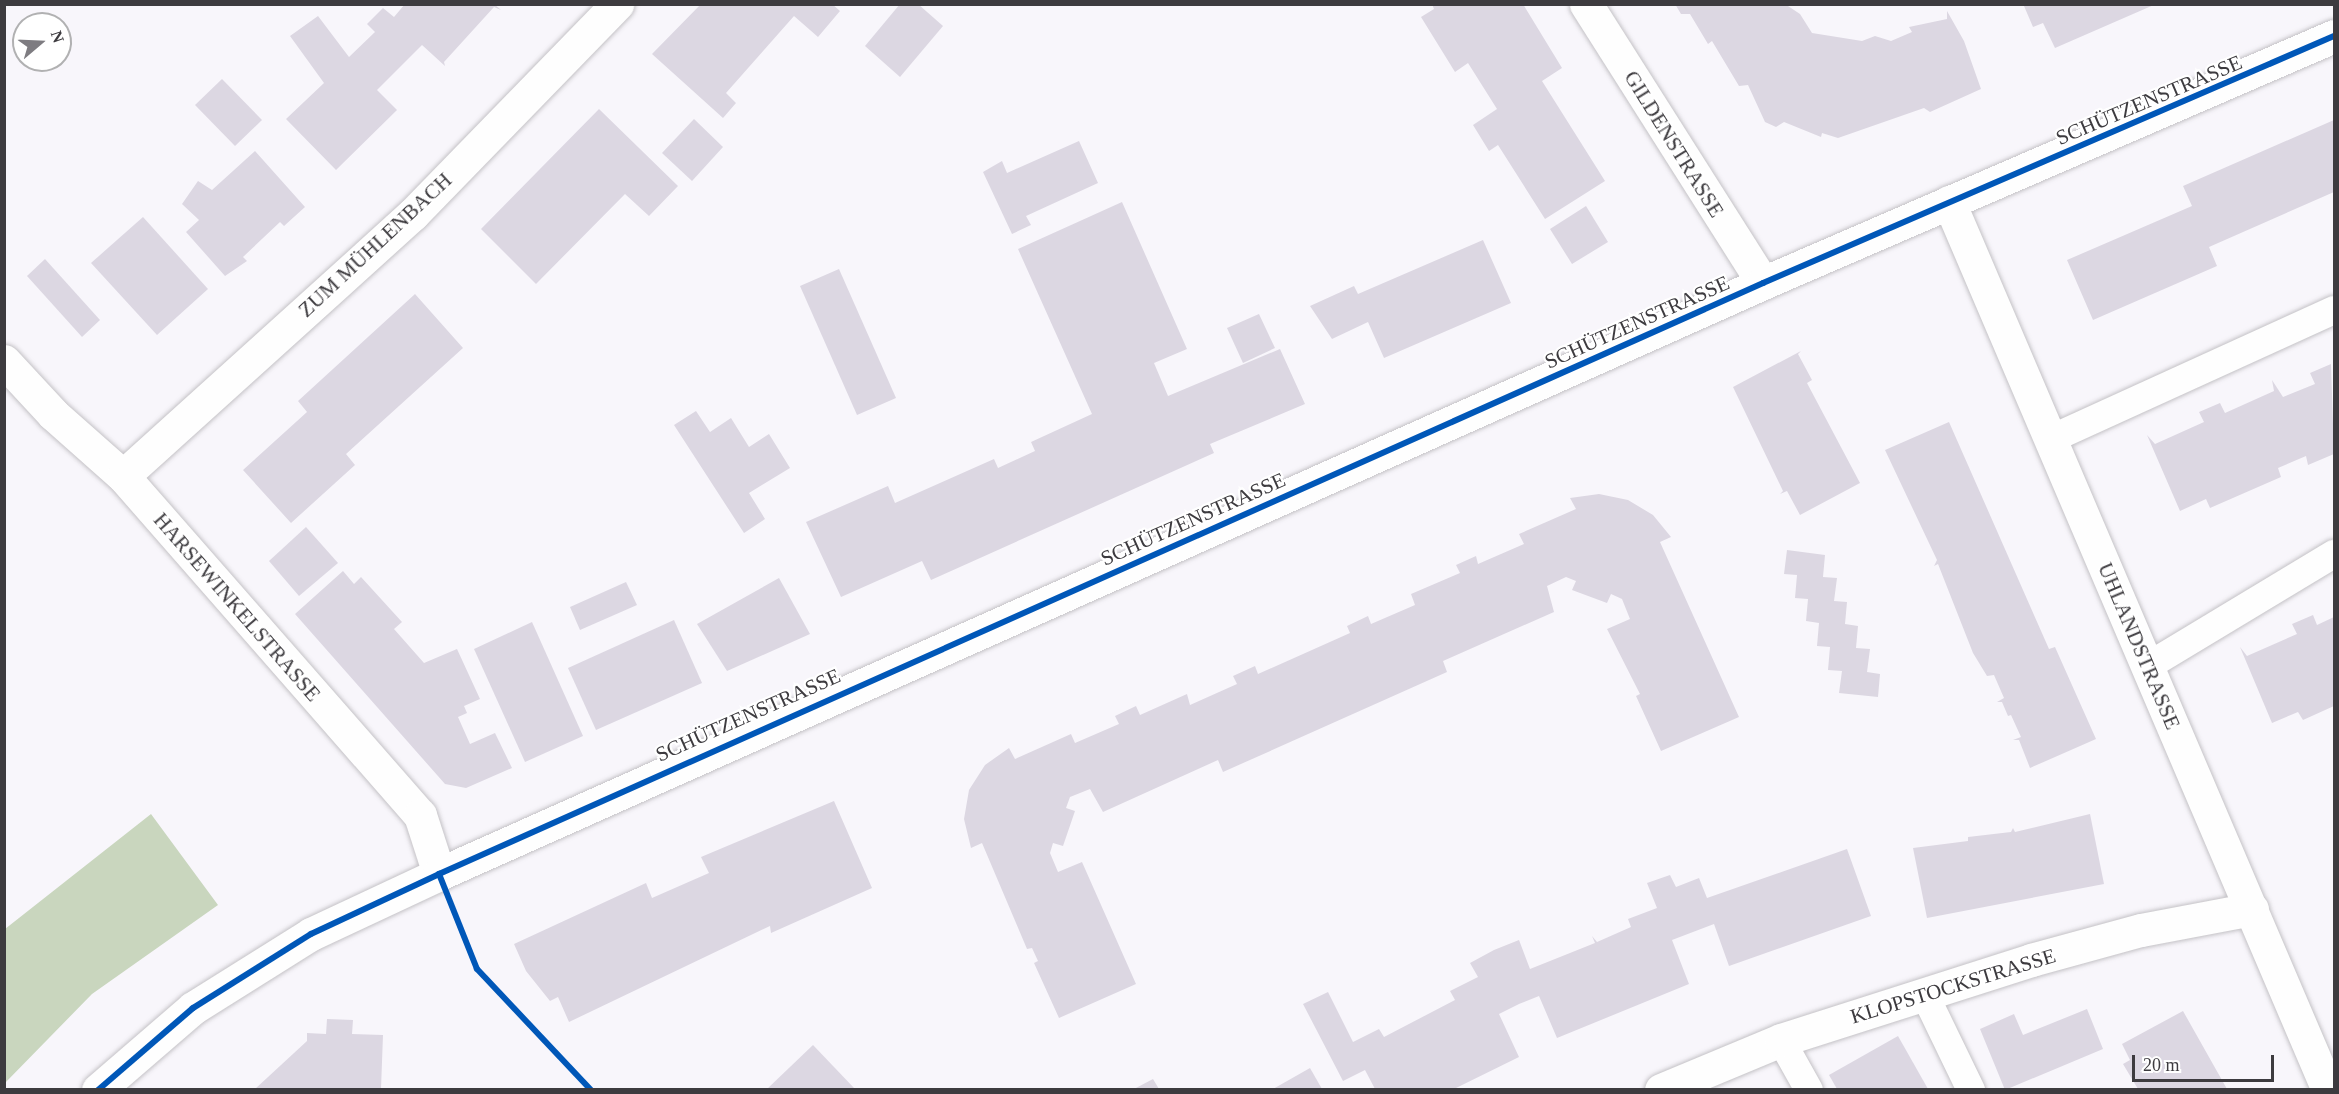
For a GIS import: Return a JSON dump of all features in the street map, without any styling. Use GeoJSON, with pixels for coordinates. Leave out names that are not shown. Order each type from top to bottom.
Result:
{"type":"FeatureCollection","features":[{"type":"Feature","properties":{"kind":"street","name":"ZUM MÜHLENBACH"},"geometry":{"type":"LineString","coordinates":[[123,476],[412,214],[617,4]]}},
{"type":"Feature","properties":{"kind":"street","name":"GILDENSTRASSE"},"geometry":{"type":"LineString","coordinates":[[1586,4],[1763,283]]}},
{"type":"Feature","properties":{"kind":"street","name":"SCHÜTZENSTRASSE"},"geometry":{"type":"LineString","coordinates":[[98,1089],[193,1008],[311,934],[439,874],[1763,283],[2334,36]]}},
{"type":"Feature","properties":{"kind":"street","name":"UHLANDSTRASSE"},"geometry":{"type":"LineString","coordinates":[[1949,202],[2328,1089]]}},
{"type":"Feature","properties":{"kind":"street","name":"HARSEWINKELSTRASSE"},"geometry":{"type":"LineString","coordinates":[[4,361],[53,414],[123,476],[420,815],[439,874]]}},
{"type":"Feature","properties":{"kind":"street","name":"KLOPSTOCKSTRASSE"},"geometry":{"type":"LineString","coordinates":[[1661,1089],[1781,1040],[1925,994],[2141,930],[2252,909]]}},
{"type":"Feature","properties":{"kind":"lane"},"geometry":{"type":"LineString","coordinates":[[2051,439],[2334,310]]}},
{"type":"Feature","properties":{"kind":"lane"},"geometry":{"type":"LineString","coordinates":[[2148,666],[2334,554]]}},
{"type":"Feature","properties":{"kind":"lane"},"geometry":{"type":"LineString","coordinates":[[1925,994],[1971,1089]]}},
{"type":"Feature","properties":{"kind":"lane"},"geometry":{"type":"LineString","coordinates":[[1781,1040],[1809,1089]]}},
{"type":"Feature","properties":{"kind":"green space"},"geometry":{"type":"Polygon","coordinates":[[[151,814],[218,905],[92,994],[5,1083],[5,929],[151,814]]]}},
{"type":"Feature","properties":{"kind":"building"},"geometry":{"type":"Polygon","coordinates":[[[405,4],[494,4],[501,10],[494,7],[444,62],[445,66],[422,45],[377,90],[397,110],[336,170],[286,119],[324,83],[290,36],[318,16],[349,57],[375,32],[367,24],[383,8],[394,17],[405,4]]]}},
{"type":"Feature","properties":{"kind":"building"},"geometry":{"type":"Polygon","coordinates":[[[701,4],[832,4],[840,11],[818,37],[794,16],[726,93],[736,103],[723,118],[652,54],[701,4]]]}},
{"type":"Feature","properties":{"kind":"building"},"geometry":{"type":"Polygon","coordinates":[[[900,4],[918,4],[943,26],[900,77],[865,46],[900,4]]]}},
{"type":"Feature","properties":{"kind":"building"},"geometry":{"type":"Polygon","coordinates":[[[1432,4],[1523,4],[1562,68],[1542,81],[1605,181],[1545,219],[1498,145],[1489,151],[1473,125],[1497,109],[1468,63],[1455,72],[1421,17],[1434,9],[1432,4]]]}},
{"type":"Feature","properties":{"kind":"building"},"geometry":{"type":"Polygon","coordinates":[[[1675,4],[1785,4],[1800,14],[1812,33],[1862,41],[1875,36],[1891,41],[1912,32],[1909,27],[1947,19],[1947,11],[1964,41],[1981,89],[1930,112],[1924,108],[1838,138],[1822,133],[1821,137],[1784,122],[1776,127],[1765,122],[1748,85],[1739,86],[1712,41],[1708,44],[1690,14],[1681,14],[1675,4]]]}},
{"type":"Feature","properties":{"kind":"building"},"geometry":{"type":"Polygon","coordinates":[[[2156,4],[2055,48],[2043,23],[2033,27],[2024,6],[2156,4]]]}},
{"type":"Feature","properties":{"kind":"building"},"geometry":{"type":"Polygon","coordinates":[[[222,79],[262,120],[235,146],[195,105],[222,79]]]}},
{"type":"Feature","properties":{"kind":"building"},"geometry":{"type":"Polygon","coordinates":[[[599,109],[678,186],[649,216],[625,194],[536,284],[481,229],[599,109]]]}},
{"type":"Feature","properties":{"kind":"building"},"geometry":{"type":"Polygon","coordinates":[[[694,119],[723,147],[692,181],[662,153],[694,119]]]}},
{"type":"Feature","properties":{"kind":"building"},"geometry":{"type":"Polygon","coordinates":[[[2334,120],[2334,192],[2209,247],[2217,266],[2093,320],[2067,260],[2192,206],[2183,186],[2334,120]]]}},
{"type":"Feature","properties":{"kind":"building"},"geometry":{"type":"Polygon","coordinates":[[[1079,141],[1098,183],[1026,216],[1031,225],[1012,234],[983,172],[1002,161],[1007,173],[1079,141]]]}},
{"type":"Feature","properties":{"kind":"building"},"geometry":{"type":"Polygon","coordinates":[[[255,151],[305,207],[284,226],[280,222],[243,257],[247,261],[225,276],[186,232],[199,220],[182,204],[198,181],[212,190],[255,151]]]}},
{"type":"Feature","properties":{"kind":"building"},"geometry":{"type":"Polygon","coordinates":[[[1122,202],[1187,349],[1154,363],[1168,396],[1280,349],[1305,404],[1210,444],[1214,453],[931,580],[922,561],[841,597],[806,522],[888,486],[895,503],[994,459],[998,468],[1035,451],[1031,442],[1092,414],[1018,249],[1122,202]]]}},
{"type":"Feature","properties":{"kind":"building"},"geometry":{"type":"Polygon","coordinates":[[[1586,206],[1608,242],[1572,264],[1550,229],[1586,206]]]}},
{"type":"Feature","properties":{"kind":"building"},"geometry":{"type":"Polygon","coordinates":[[[143,217],[208,289],[157,335],[91,263],[143,217]]]}},
{"type":"Feature","properties":{"kind":"building"},"geometry":{"type":"Polygon","coordinates":[[[1483,240],[1511,303],[1384,358],[1368,322],[1332,339],[1310,306],[1354,286],[1358,294],[1483,240]]]}},
{"type":"Feature","properties":{"kind":"building"},"geometry":{"type":"Polygon","coordinates":[[[45,259],[100,320],[82,337],[27,276],[45,259]]]}},
{"type":"Feature","properties":{"kind":"building"},"geometry":{"type":"Polygon","coordinates":[[[839,269],[896,398],[857,415],[800,286],[839,269]]]}},
{"type":"Feature","properties":{"kind":"building"},"geometry":{"type":"Polygon","coordinates":[[[415,294],[463,348],[346,454],[355,465],[291,523],[243,470],[307,412],[298,401],[415,294]]]}},
{"type":"Feature","properties":{"kind":"building"},"geometry":{"type":"Polygon","coordinates":[[[1259,314],[1275,348],[1243,363],[1227,328],[1259,314]]]}},
{"type":"Feature","properties":{"kind":"building"},"geometry":{"type":"Polygon","coordinates":[[[1801,351],[1798,354],[1812,380],[1807,383],[1860,483],[1800,515],[1787,491],[1780,494],[1783,491],[1733,387],[1801,351]]]}},
{"type":"Feature","properties":{"kind":"building"},"geometry":{"type":"Polygon","coordinates":[[[2331,364],[2334,454],[2308,465],[2306,456],[2278,468],[2281,477],[2210,508],[2206,499],[2180,511],[2147,435],[2155,444],[2204,422],[2199,412],[2220,403],[2225,413],[2274,391],[2272,380],[2283,397],[2315,384],[2310,373],[2331,364]]]}},
{"type":"Feature","properties":{"kind":"building"},"geometry":{"type":"Polygon","coordinates":[[[696,411],[710,432],[731,418],[749,447],[769,434],[790,468],[749,493],[765,519],[744,533],[674,425],[696,411]]]}},
{"type":"Feature","properties":{"kind":"building"},"geometry":{"type":"Polygon","coordinates":[[[1949,422],[2049,649],[2055,647],[2096,739],[2030,768],[2019,740],[2013,740],[2021,737],[2011,715],[2008,716],[2002,702],[1997,702],[2004,698],[1994,675],[1987,676],[1973,653],[1938,564],[1934,566],[1937,560],[1885,450],[1949,422]]]}},
{"type":"Feature","properties":{"kind":"building"},"geometry":{"type":"Polygon","coordinates":[[[1599,494],[1628,500],[1653,515],[1671,537],[1660,542],[1739,717],[1661,751],[1636,696],[1640,694],[1607,629],[1630,619],[1622,599],[1611,594],[1607,603],[1572,590],[1576,581],[1566,577],[1547,586],[1554,612],[1443,661],[1447,672],[1223,772],[1218,760],[1103,812],[1090,789],[1070,797],[1066,808],[1075,811],[1063,846],[1053,843],[1050,853],[1058,872],[1082,862],[1136,984],[1059,1018],[1034,963],[1038,961],[1032,948],[1027,949],[982,843],[971,848],[964,819],[969,790],[985,765],[1009,748],[1015,759],[1071,734],[1075,743],[1119,724],[1115,716],[1136,706],[1140,715],[1187,694],[1190,705],[1237,684],[1233,676],[1255,666],[1258,674],[1350,633],[1347,626],[1368,616],[1371,624],[1415,605],[1411,594],[1460,573],[1456,565],[1476,556],[1478,564],[1524,544],[1519,534],[1576,509],[1570,498],[1599,494]]]}},
{"type":"Feature","properties":{"kind":"building"},"geometry":{"type":"Polygon","coordinates":[[[306,527],[338,563],[299,596],[269,561],[306,527]]]}},
{"type":"Feature","properties":{"kind":"building"},"geometry":{"type":"Polygon","coordinates":[[[1787,550],[1825,555],[1823,577],[1837,578],[1834,601],[1847,602],[1845,624],[1858,626],[1856,648],[1870,649],[1867,672],[1880,674],[1878,697],[1839,693],[1842,671],[1828,670],[1830,647],[1817,646],[1819,623],[1806,621],[1808,599],[1795,598],[1797,575],[1784,574],[1787,550]]]}},
{"type":"Feature","properties":{"kind":"building"},"geometry":{"type":"Polygon","coordinates":[[[343,571],[354,584],[361,577],[402,622],[394,629],[424,663],[457,649],[480,699],[464,706],[467,713],[458,717],[470,744],[495,733],[512,768],[466,788],[445,784],[295,614],[343,571]]]}},
{"type":"Feature","properties":{"kind":"building"},"geometry":{"type":"Polygon","coordinates":[[[779,578],[810,634],[727,671],[697,624],[779,578]]]}},
{"type":"Feature","properties":{"kind":"building"},"geometry":{"type":"Polygon","coordinates":[[[626,582],[637,605],[580,630],[570,607],[626,582]]]}},
{"type":"Feature","properties":{"kind":"building"},"geometry":{"type":"Polygon","coordinates":[[[2313,615],[2317,625],[2334,617],[2334,706],[2303,720],[2298,712],[2272,723],[2240,647],[2247,656],[2297,634],[2292,624],[2313,615]]]}},
{"type":"Feature","properties":{"kind":"building"},"geometry":{"type":"Polygon","coordinates":[[[674,620],[702,683],[596,730],[568,668],[674,620]]]}},
{"type":"Feature","properties":{"kind":"building"},"geometry":{"type":"Polygon","coordinates":[[[532,622],[583,736],[525,762],[474,649],[532,622]]]}},
{"type":"Feature","properties":{"kind":"building"},"geometry":{"type":"Polygon","coordinates":[[[834,801],[872,888],[771,933],[770,926],[569,1022],[558,997],[550,1001],[526,971],[514,944],[646,883],[652,898],[709,873],[701,857],[834,801]]]}},
{"type":"Feature","properties":{"kind":"building"},"geometry":{"type":"Polygon","coordinates":[[[2090,814],[2104,884],[1927,918],[1913,848],[1968,841],[1968,837],[2011,832],[2013,828],[2015,832],[2090,814]]]}},
{"type":"Feature","properties":{"kind":"building"},"geometry":{"type":"Polygon","coordinates":[[[1847,849],[1871,916],[1729,966],[1714,924],[1672,940],[1689,984],[1557,1038],[1539,996],[1519,1004],[1499,1014],[1519,1057],[1454,1089],[1375,1089],[1365,1070],[1343,1081],[1303,1004],[1328,992],[1353,1042],[1379,1029],[1384,1037],[1455,1000],[1450,991],[1478,977],[1470,963],[1494,950],[1519,940],[1530,969],[1595,943],[1592,936],[1597,942],[1631,927],[1628,919],[1657,908],[1647,883],[1670,875],[1676,887],[1699,878],[1707,898],[1847,849]]]}},
{"type":"Feature","properties":{"kind":"building"},"geometry":{"type":"Polygon","coordinates":[[[2087,1009],[2103,1049],[2005,1090],[1980,1029],[2014,1014],[2023,1035],[2087,1009]]]}},
{"type":"Feature","properties":{"kind":"building"},"geometry":{"type":"Polygon","coordinates":[[[2183,1011],[2227,1089],[2138,1089],[2123,1064],[2130,1060],[2122,1044],[2183,1011]]]}},
{"type":"Feature","properties":{"kind":"building"},"geometry":{"type":"Polygon","coordinates":[[[327,1019],[353,1020],[352,1034],[383,1035],[381,1089],[255,1089],[307,1041],[307,1033],[326,1034],[327,1019]]]}},
{"type":"Feature","properties":{"kind":"building"},"geometry":{"type":"Polygon","coordinates":[[[1898,1036],[1928,1089],[1837,1089],[1829,1075],[1898,1036]]]}},
{"type":"Feature","properties":{"kind":"building"},"geometry":{"type":"Polygon","coordinates":[[[813,1045],[855,1089],[767,1089],[813,1045]]]}},
{"type":"Feature","properties":{"kind":"building"},"geometry":{"type":"Polygon","coordinates":[[[1310,1068],[1322,1089],[1273,1089],[1310,1068]]]}},
{"type":"Feature","properties":{"kind":"building"},"geometry":{"type":"Polygon","coordinates":[[[1153,1079],[1159,1089],[1134,1089],[1153,1079]]]}},
{"type":"Feature","properties":{"kind":"cycle path"},"geometry":{"type":"LineString","coordinates":[[98,1090],[193,1008],[311,934],[439,874],[1763,283],[2334,36]]}},
{"type":"Feature","properties":{"kind":"cycle path"},"geometry":{"type":"LineString","coordinates":[[439,874],[477,969],[591,1090]]}}]}
